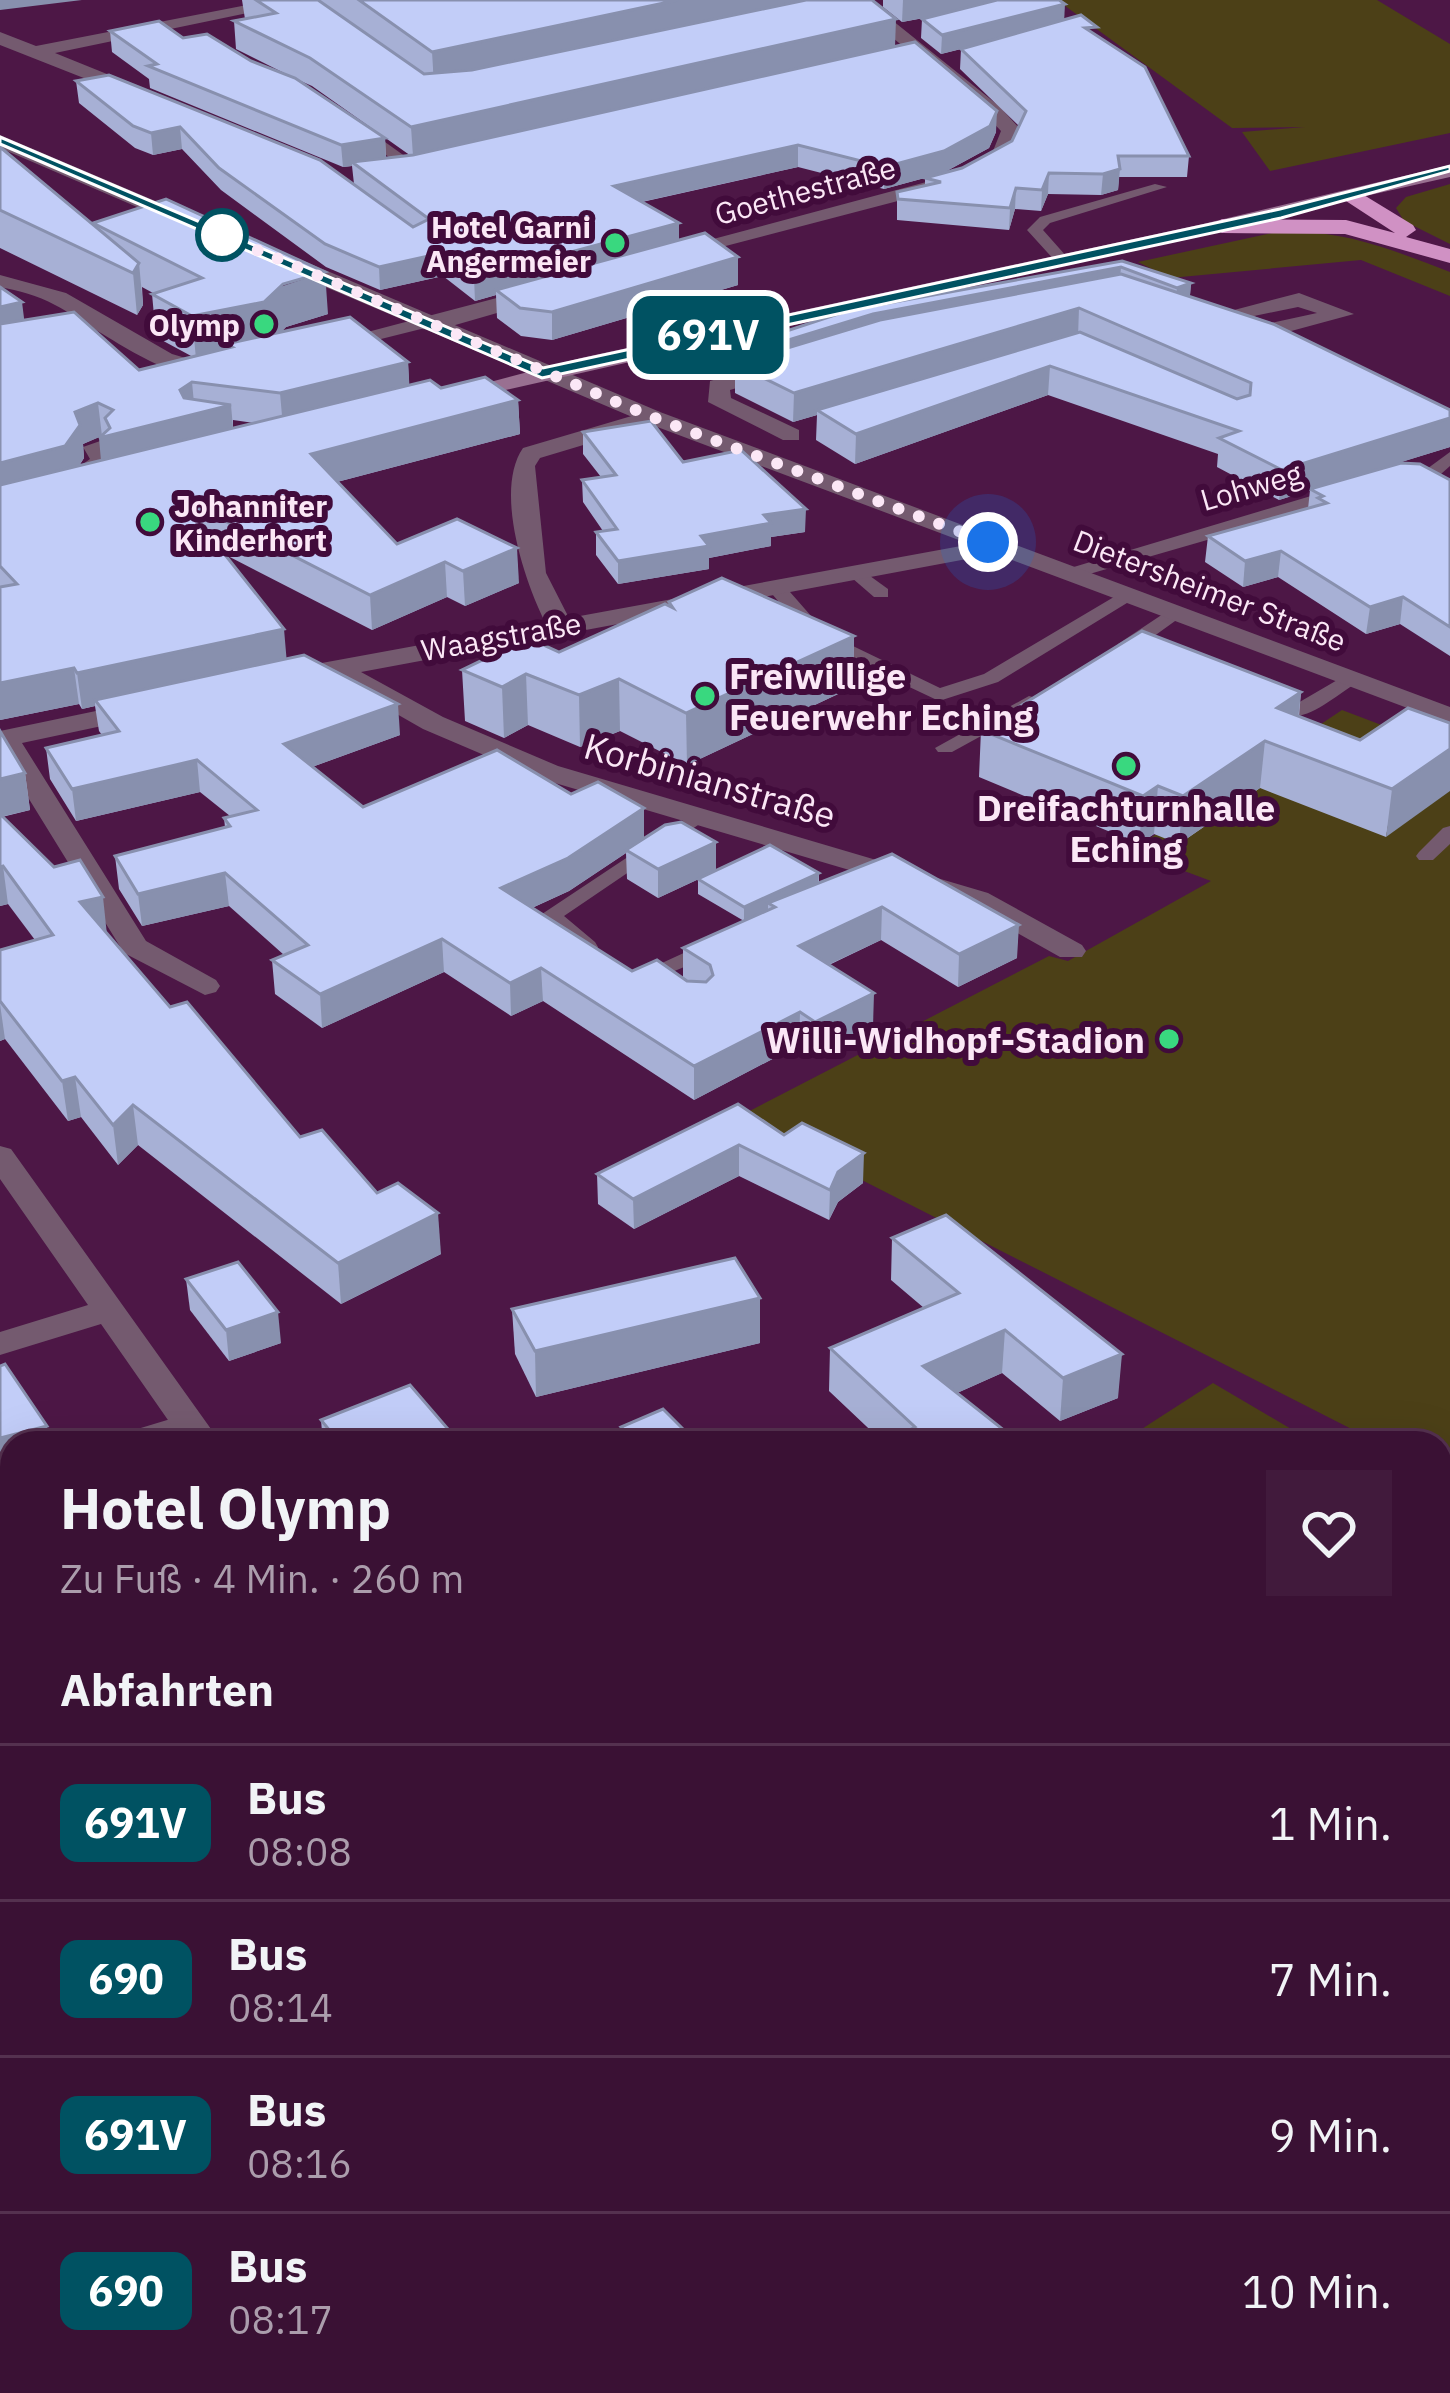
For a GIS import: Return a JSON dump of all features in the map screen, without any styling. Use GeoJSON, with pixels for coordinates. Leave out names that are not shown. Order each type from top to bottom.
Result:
{"type":"FeatureCollection","features":[{"type":"Feature","properties":{"kind":"highway"},"geometry":{"type":"LineString","coordinates":[[1369,232],[1334,210],[1345,198],[1450,255]]}},
{"type":"Feature","properties":{"kind":"highway"},"geometry":{"type":"LineString","coordinates":[[1222,226],[1320,224],[1450,255]]}},
{"type":"Feature","properties":{"kind":"main road"},"geometry":{"type":"LineString","coordinates":[[424,403],[1450,171]]}},
{"type":"Feature","properties":{"kind":"main road"},"geometry":{"type":"LineString","coordinates":[[69,492],[121,479]]}},
{"type":"Feature","properties":{"kind":"street","name":"Goethestraße"},"geometry":{"type":"LineString","coordinates":[[853,5],[888,0]]}},
{"type":"Feature","properties":{"kind":"street"},"geometry":{"type":"LineString","coordinates":[[0,58],[304,5]]}},
{"type":"Feature","properties":{"kind":"street","name":"Goethestraße"},"geometry":{"type":"LineString","coordinates":[[652,262],[984,168],[1002,154],[1011,130],[927,47],[853,5]]}},
{"type":"Feature","properties":{"kind":"street"},"geometry":{"type":"LineString","coordinates":[[0,38],[166,106]]}},
{"type":"Feature","properties":{"kind":"street"},"geometry":{"type":"LineString","coordinates":[[898,56],[927,47]]}},
{"type":"Feature","properties":{"kind":"street"},"geometry":{"type":"LineString","coordinates":[[0,141],[210,230]]}},
{"type":"Feature","properties":{"kind":"street"},"geometry":{"type":"LineString","coordinates":[[376,173],[436,162]]}},
{"type":"Feature","properties":{"kind":"street","name":"Dietersheimer Straße"},"geometry":{"type":"LineString","coordinates":[[261,251],[652,417],[1450,716]]}},
{"type":"Feature","properties":{"kind":"street"},"geometry":{"type":"LineString","coordinates":[[0,281],[31,282],[100,328],[180,368],[201,371],[246,365]]}},
{"type":"Feature","properties":{"kind":"street"},"geometry":{"type":"LineString","coordinates":[[311,340],[351,339],[425,324],[567,286]]}},
{"type":"Feature","properties":{"kind":"street"},"geometry":{"type":"LineString","coordinates":[[743,451],[802,432],[720,402],[718,386],[807,359]]}},
{"type":"Feature","properties":{"kind":"street"},"geometry":{"type":"LineString","coordinates":[[559,624],[532,574],[523,466],[531,452],[652,417]]}},
{"type":"Feature","properties":{"kind":"street","name":"Lohweg"},"geometry":{"type":"LineString","coordinates":[[1070,572],[1387,480],[1426,478],[1450,490]]}},
{"type":"Feature","properties":{"kind":"street","name":"Waagstraße"},"geometry":{"type":"LineString","coordinates":[[269,682],[999,545]]}},
{"type":"Feature","properties":{"kind":"street","name":"Korbinianstraße"},"geometry":{"type":"LineString","coordinates":[[333,667],[433,723],[548,772],[697,817],[857,878],[978,899],[1071,951]]}},
{"type":"Feature","properties":{"kind":"street"},"geometry":{"type":"LineString","coordinates":[[161,705],[3,739],[135,946],[205,986]]}},
{"type":"Feature","properties":{"kind":"street"},"geometry":{"type":"LineString","coordinates":[[0,1156],[194,1431]]}},
{"type":"Feature","properties":{"kind":"street"},"geometry":{"type":"LineString","coordinates":[[0,1344],[106,1312]]}},
{"type":"Feature","properties":{"kind":"lane"},"geometry":{"type":"LineString","coordinates":[[340,118],[413,167]]}},
{"type":"Feature","properties":{"kind":"lane"},"geometry":{"type":"LineString","coordinates":[[1062,260],[1035,230],[1045,220],[1160,187]]}},
{"type":"Feature","properties":{"kind":"lane"},"geometry":{"type":"LineString","coordinates":[[69,492],[100,461],[92,447],[103,445]]}},
{"type":"Feature","properties":{"kind":"lane"},"geometry":{"type":"LineString","coordinates":[[1426,478],[1450,457]]}},
{"type":"Feature","properties":{"kind":"lane"},"geometry":{"type":"LineString","coordinates":[[859,574],[881,593]]}},
{"type":"Feature","properties":{"kind":"lane"},"geometry":{"type":"LineString","coordinates":[[776,588],[819,637],[939,695],[991,678],[1131,595]]}},
{"type":"Feature","properties":{"kind":"lane"},"geometry":{"type":"LineString","coordinates":[[1104,659],[1175,612]]}},
{"type":"Feature","properties":{"kind":"lane"},"geometry":{"type":"LineString","coordinates":[[1125,647],[1146,656]]}},
{"type":"Feature","properties":{"kind":"lane"},"geometry":{"type":"LineString","coordinates":[[1251,698],[1293,714],[1351,678]]}},
{"type":"Feature","properties":{"kind":"lane"},"geometry":{"type":"LineString","coordinates":[[945,748],[1042,694]]}},
{"type":"Feature","properties":{"kind":"lane"},"geometry":{"type":"LineString","coordinates":[[597,956],[550,916],[697,817]]}},
{"type":"Feature","properties":{"kind":"lane"},"geometry":{"type":"LineString","coordinates":[[1426,856],[1450,832]]}},
{"type":"Feature","properties":{"kind":"lane"},"geometry":{"type":"LineString","coordinates":[[682,995],[649,974],[737,936]]}},
{"type":"Feature","properties":{"kind":"shaded area"},"geometry":{"type":"Polygon","coordinates":[[[1057,0],[1377,0],[1450,44],[1450,133],[1270,171],[1242,132],[1305,127],[1232,128],[1057,0]]]}},
{"type":"Feature","properties":{"kind":"shaded area"},"geometry":{"type":"Polygon","coordinates":[[[1450,184],[1450,244],[1404,221],[1396,208],[1406,197],[1450,184]]]}},
{"type":"Feature","properties":{"kind":"shaded area"},"geometry":{"type":"Polygon","coordinates":[[[1272,233],[1341,236],[1407,256],[1450,272],[1450,296],[1361,260],[1170,278],[1138,262],[1272,233]]]}},
{"type":"Feature","properties":{"kind":"shaded area","name":"Willi-Widhopf-Stadion"},"geometry":{"type":"Polygon","coordinates":[[[1342,710],[1450,751],[1450,1431],[1355,1431],[738,1117],[1049,956],[1068,961],[1211,881],[1131,851],[1342,710]]]}},
{"type":"Feature","properties":{"kind":"shaded area"},"geometry":{"type":"Polygon","coordinates":[[[1213,1383],[1295,1431],[1139,1431],[1213,1383]]]}},
{"type":"Feature","properties":{"kind":"building"},"geometry":{"type":"Polygon","coordinates":[[[256,0],[318,0],[424,74],[472,70],[806,0],[872,0],[896,19],[411,127],[310,58],[234,21],[276,13],[256,0]]]}},
{"type":"Feature","properties":{"kind":"building"},"geometry":{"type":"Polygon","coordinates":[[[359,0],[678,0],[432,52],[359,0]]]}},
{"type":"Feature","properties":{"kind":"building"},"geometry":{"type":"Polygon","coordinates":[[[997,0],[1059,0],[1065,4],[942,35],[922,19],[997,0]]]}},
{"type":"Feature","properties":{"kind":"building"},"geometry":{"type":"Polygon","coordinates":[[[1081,15],[1097,27],[1085,28],[1145,67],[1189,156],[1118,156],[1120,169],[1103,174],[1049,173],[1042,190],[1016,188],[1010,208],[898,199],[897,192],[941,182],[925,178],[962,168],[1012,141],[1026,111],[961,49],[1081,15]]]}},
{"type":"Feature","properties":{"kind":"building"},"geometry":{"type":"Polygon","coordinates":[[[159,21],[183,38],[207,34],[251,61],[295,78],[385,138],[341,145],[148,66],[157,64],[110,31],[159,21]]]}},
{"type":"Feature","properties":{"kind":"building"},"geometry":{"type":"Polygon","coordinates":[[[915,42],[997,111],[990,126],[944,151],[885,167],[798,145],[614,186],[679,223],[474,278],[442,253],[379,267],[325,244],[219,168],[180,127],[151,133],[133,126],[76,81],[109,75],[320,160],[413,227],[429,219],[352,162],[413,155],[915,42]]]}},
{"type":"Feature","properties":{"kind":"building"},"geometry":{"type":"Polygon","coordinates":[[[0,147],[139,263],[133,273],[0,210],[0,147]]]}},
{"type":"Feature","properties":{"kind":"building"},"geometry":{"type":"Polygon","coordinates":[[[166,199],[325,272],[283,284],[264,302],[192,316],[152,294],[202,278],[93,223],[166,199]]]}},
{"type":"Feature","properties":{"kind":"building"},"geometry":{"type":"Polygon","coordinates":[[[705,233],[738,257],[552,312],[520,308],[496,290],[705,233]]]}},
{"type":"Feature","properties":{"kind":"building"},"geometry":{"type":"Polygon","coordinates":[[[1122,261],[1191,283],[1177,288],[1121,267],[873,314],[720,361],[711,356],[850,310],[1122,261]]]}},
{"type":"Feature","properties":{"kind":"building"},"geometry":{"type":"Polygon","coordinates":[[[1121,274],[1273,324],[1450,410],[1450,418],[1282,470],[1219,438],[1239,431],[1050,366],[856,434],[817,410],[1080,332],[1237,399],[1250,395],[1251,383],[1079,308],[794,393],[735,364],[880,320],[1121,274]]]}},
{"type":"Feature","properties":{"kind":"building"},"geometry":{"type":"Polygon","coordinates":[[[0,287],[22,302],[0,307],[0,287]]]}},
{"type":"Feature","properties":{"kind":"building"},"geometry":{"type":"Polygon","coordinates":[[[74,312],[139,370],[232,347],[226,344],[350,317],[408,362],[280,393],[192,382],[180,390],[184,398],[231,405],[99,438],[110,428],[105,418],[113,410],[98,403],[75,412],[80,425],[65,446],[0,463],[0,324],[74,312]]]}},
{"type":"Feature","properties":{"kind":"building"},"geometry":{"type":"Polygon","coordinates":[[[485,377],[518,400],[311,454],[397,544],[457,519],[517,548],[463,571],[445,562],[370,595],[180,498],[284,629],[77,673],[74,668],[0,683],[0,587],[17,584],[0,566],[0,485],[430,380],[441,388],[485,377]]]}},
{"type":"Feature","properties":{"kind":"building"},"geometry":{"type":"Polygon","coordinates":[[[651,421],[683,462],[741,450],[806,509],[764,515],[771,523],[701,536],[709,546],[618,561],[596,532],[617,529],[582,480],[616,475],[583,432],[651,421]]]}},
{"type":"Feature","properties":{"kind":"building"},"geometry":{"type":"Polygon","coordinates":[[[1401,463],[1420,464],[1450,480],[1450,627],[1403,597],[1370,607],[1281,551],[1245,561],[1208,536],[1327,503],[1310,489],[1401,463]]]}},
{"type":"Feature","properties":{"kind":"building"},"geometry":{"type":"Polygon","coordinates":[[[722,578],[854,636],[686,713],[619,679],[579,695],[526,674],[502,687],[462,670],[528,638],[559,652],[665,604],[673,608],[669,602],[722,578]]]}},
{"type":"Feature","properties":{"kind":"building"},"geometry":{"type":"Polygon","coordinates":[[[1142,631],[1301,692],[1277,708],[1360,740],[1408,708],[1450,723],[1450,749],[1392,789],[1265,741],[1183,796],[1158,786],[1143,796],[981,730],[1142,631]]]}},
{"type":"Feature","properties":{"kind":"building"},"geometry":{"type":"Polygon","coordinates":[[[304,655],[398,704],[284,744],[363,807],[497,750],[571,794],[598,782],[644,808],[568,858],[501,888],[632,971],[657,960],[687,981],[706,982],[713,975],[710,965],[683,948],[775,907],[768,903],[892,854],[1019,925],[959,954],[882,907],[799,946],[874,993],[815,1022],[800,1012],[694,1066],[541,968],[510,983],[442,939],[320,994],[272,960],[308,945],[225,873],[138,894],[115,856],[230,826],[224,818],[257,810],[197,760],[72,789],[46,748],[119,731],[95,700],[304,655]]]}},
{"type":"Feature","properties":{"kind":"building"},"geometry":{"type":"Polygon","coordinates":[[[0,731],[25,773],[0,779],[0,731]]]}},
{"type":"Feature","properties":{"kind":"building"},"geometry":{"type":"Polygon","coordinates":[[[0,814],[54,867],[80,860],[103,897],[80,902],[170,1007],[187,1002],[300,1137],[322,1130],[377,1193],[398,1183],[438,1213],[338,1263],[133,1105],[113,1125],[75,1077],[62,1081],[0,1001],[0,950],[53,935],[0,867],[0,814]]]}},
{"type":"Feature","properties":{"kind":"building"},"geometry":{"type":"Polygon","coordinates":[[[681,822],[716,842],[658,869],[626,850],[665,825],[681,822]]]}},
{"type":"Feature","properties":{"kind":"building"},"geometry":{"type":"Polygon","coordinates":[[[770,845],[819,873],[744,907],[698,879],[770,845]]]}},
{"type":"Feature","properties":{"kind":"building"},"geometry":{"type":"Polygon","coordinates":[[[738,1104],[784,1135],[802,1123],[864,1153],[838,1172],[830,1190],[739,1145],[633,1199],[597,1174],[738,1104]]]}},
{"type":"Feature","properties":{"kind":"building"},"geometry":{"type":"Polygon","coordinates":[[[946,1215],[1122,1354],[1063,1378],[1005,1330],[923,1366],[1005,1431],[908,1431],[915,1427],[830,1348],[959,1293],[892,1238],[946,1215]]]}},
{"type":"Feature","properties":{"kind":"building"},"geometry":{"type":"Polygon","coordinates":[[[735,1258],[760,1298],[535,1351],[512,1309],[735,1258]]]}},
{"type":"Feature","properties":{"kind":"building"},"geometry":{"type":"Polygon","coordinates":[[[238,1262],[278,1312],[226,1330],[186,1279],[238,1262]]]}},
{"type":"Feature","properties":{"kind":"building"},"geometry":{"type":"Polygon","coordinates":[[[5,1364],[47,1426],[0,1431],[0,1366],[5,1364]]]}},
{"type":"Feature","properties":{"kind":"building"},"geometry":{"type":"Polygon","coordinates":[[[410,1385],[450,1431],[330,1431],[321,1420],[410,1385]]]}},
{"type":"Feature","properties":{"kind":"building"},"geometry":{"type":"Polygon","coordinates":[[[663,1409],[685,1431],[625,1431],[621,1427],[663,1409]]]}},
{"type":"Feature","properties":{"kind":"bus line","name":"691V"},"geometry":{"type":"LineString","coordinates":[[0,141],[542,373],[1281,214],[1450,171]]}},
{"type":"Feature","properties":{"kind":"place","name":"Hotel Garni Angermeier"},"geometry":{"type":"Point","coordinates":[615,243]}},
{"type":"Feature","properties":{"kind":"place","name":"Olymp"},"geometry":{"type":"Point","coordinates":[264,324]}},
{"type":"Feature","properties":{"kind":"place","name":"Johanniter Kinderhort"},"geometry":{"type":"Point","coordinates":[150,522]}},
{"type":"Feature","properties":{"kind":"place","name":"Freiwillige Feuerwehr Eching"},"geometry":{"type":"Point","coordinates":[705,696]}},
{"type":"Feature","properties":{"kind":"place","name":"Dreifachturnhalle Eching"},"geometry":{"type":"Point","coordinates":[1126,766]}},
{"type":"Feature","properties":{"kind":"place","name":"Willi-Widhopf-Stadion"},"geometry":{"type":"Point","coordinates":[1169,1039]}},
{"type":"Feature","properties":{"kind":"route"},"geometry":{"type":"LineString","coordinates":[[222,235],[210,230],[542,373],[988,542]]}}]}
